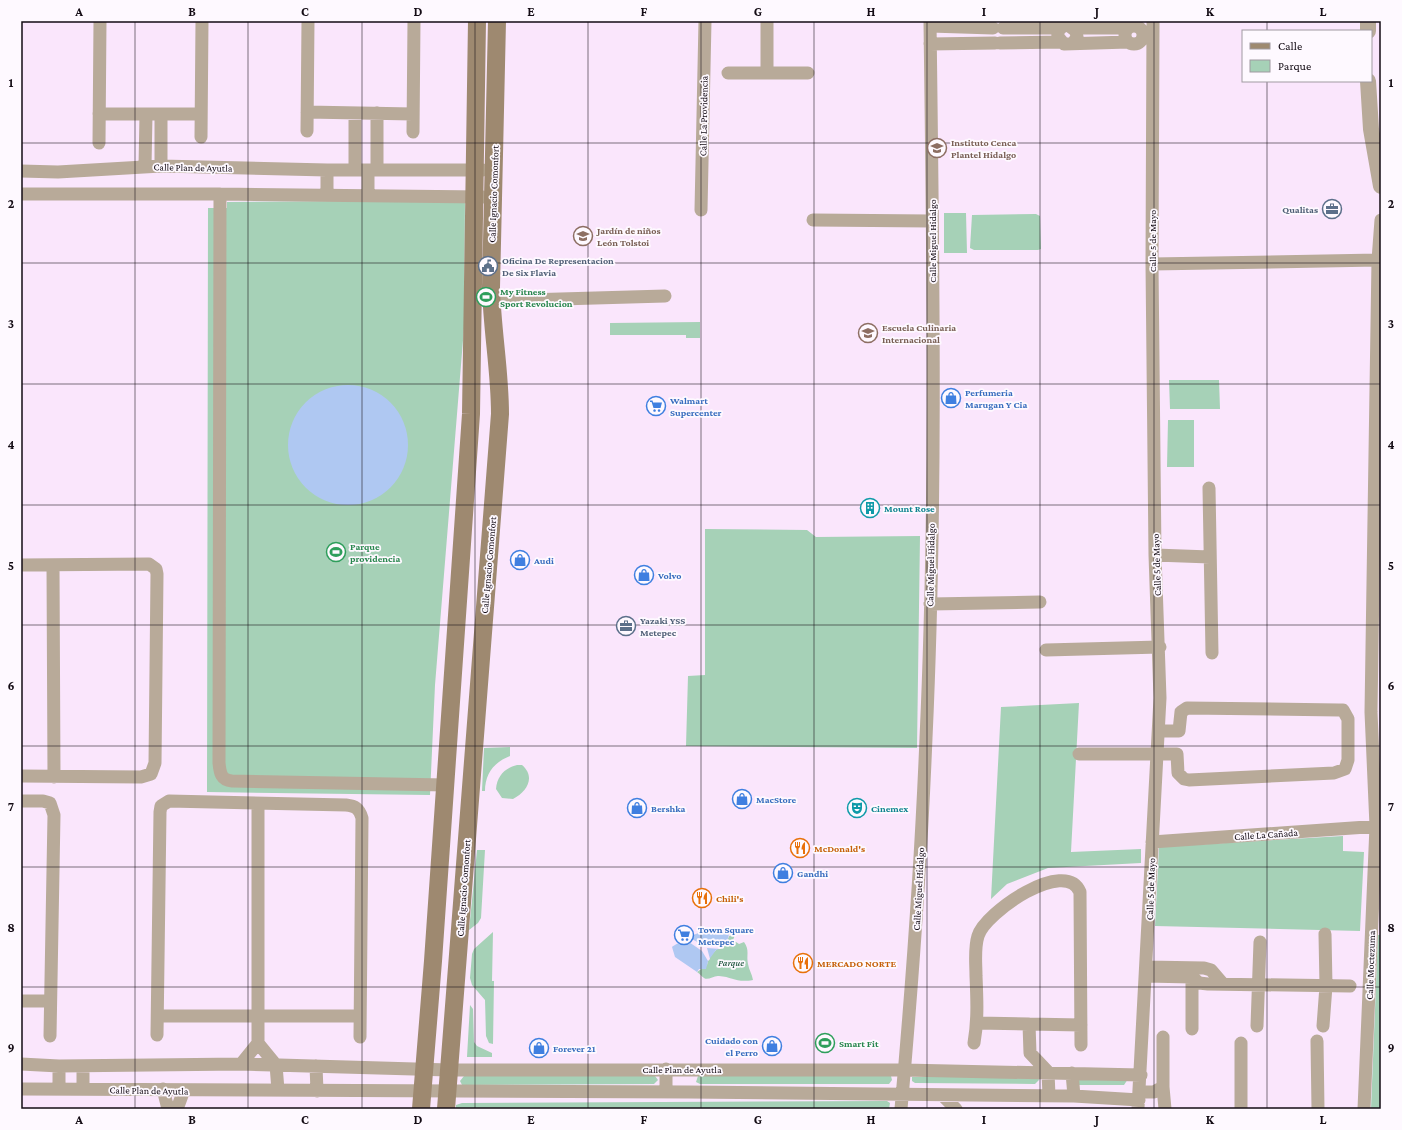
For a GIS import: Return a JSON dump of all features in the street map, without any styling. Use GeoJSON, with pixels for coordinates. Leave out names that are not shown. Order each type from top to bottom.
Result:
{"type":"FeatureCollection","features":[{"type":"Feature","properties":{"kind":"main road","name":"Calle Ignacio Comonfort"},"geometry":{"type":"LineString","coordinates":[[421,1109],[434,961],[470,414],[477,21]]}},
{"type":"Feature","properties":{"kind":"main road","name":"Calle Ignacio Comonfort"},"geometry":{"type":"LineString","coordinates":[[446,1109],[500,414],[500,387],[492,301],[497,21]]}},
{"type":"Feature","properties":{"kind":"street"},"geometry":{"type":"LineString","coordinates":[[99,143],[100,21]]}},
{"type":"Feature","properties":{"kind":"street"},"geometry":{"type":"LineString","coordinates":[[201,138],[202,21]]}},
{"type":"Feature","properties":{"kind":"street"},"geometry":{"type":"LineString","coordinates":[[307,131],[308,21]]}},
{"type":"Feature","properties":{"kind":"street"},"geometry":{"type":"LineString","coordinates":[[413,132],[414,21]]}},
{"type":"Feature","properties":{"kind":"street","name":"Calle La Providencia"},"geometry":{"type":"LineString","coordinates":[[701,210],[705,21]]}},
{"type":"Feature","properties":{"kind":"street"},"geometry":{"type":"LineString","coordinates":[[767,21],[767,73]]}},
{"type":"Feature","properties":{"kind":"street","name":"Calle 5 de Mayo"},"geometry":{"type":"LineString","coordinates":[[1139,1104],[1147,971],[1152,842],[1158,754],[1160,648],[1155,555],[1152,264],[1152,21]]}},
{"type":"Feature","properties":{"kind":"street"},"geometry":{"type":"LineString","coordinates":[[930,23],[998,28],[1060,28],[1068,25],[1074,28],[1128,28],[1134,26],[1140,28],[1143,37],[1137,44],[1128,42],[930,44]]}},
{"type":"Feature","properties":{"kind":"street","name":"Calle Miguel Hidalgo"},"geometry":{"type":"LineString","coordinates":[[901,1109],[914,956],[926,745],[930,604],[932,384],[930,23]]}},
{"type":"Feature","properties":{"kind":"street"},"geometry":{"type":"LineString","coordinates":[[997,43],[1006,37],[998,28]]}},
{"type":"Feature","properties":{"kind":"street"},"geometry":{"type":"LineString","coordinates":[[1060,28],[1058,37],[1067,42]]}},
{"type":"Feature","properties":{"kind":"street"},"geometry":{"type":"LineString","coordinates":[[1067,42],[1077,34],[1074,28]]}},
{"type":"Feature","properties":{"kind":"street"},"geometry":{"type":"LineString","coordinates":[[728,72],[808,73]]}},
{"type":"Feature","properties":{"kind":"street"},"geometry":{"type":"LineString","coordinates":[[1368,82],[1371,129],[1381,186]]}},
{"type":"Feature","properties":{"kind":"street"},"geometry":{"type":"LineString","coordinates":[[307,112],[414,114]]}},
{"type":"Feature","properties":{"kind":"street"},"geometry":{"type":"LineString","coordinates":[[355,113],[355,170]]}},
{"type":"Feature","properties":{"kind":"street"},"geometry":{"type":"LineString","coordinates":[[368,195],[372,170],[377,113]]}},
{"type":"Feature","properties":{"kind":"street"},"geometry":{"type":"LineString","coordinates":[[99,114],[201,114]]}},
{"type":"Feature","properties":{"kind":"street"},"geometry":{"type":"LineString","coordinates":[[145,166],[146,115]]}},
{"type":"Feature","properties":{"kind":"street"},"geometry":{"type":"LineString","coordinates":[[161,115],[161,166]]}},
{"type":"Feature","properties":{"kind":"street","name":"Calle Plan de Ayutla"},"geometry":{"type":"LineString","coordinates":[[21,171],[58,172],[145,166],[328,170],[494,170]]}},
{"type":"Feature","properties":{"kind":"street"},"geometry":{"type":"LineString","coordinates":[[327,195],[328,170]]}},
{"type":"Feature","properties":{"kind":"street"},"geometry":{"type":"LineString","coordinates":[[36,172],[36,194]]}},
{"type":"Feature","properties":{"kind":"street"},"geometry":{"type":"LineString","coordinates":[[58,172],[59,194]]}},
{"type":"Feature","properties":{"kind":"street"},"geometry":{"type":"LineString","coordinates":[[21,194],[220,194],[493,197]]}},
{"type":"Feature","properties":{"kind":"street"},"geometry":{"type":"LineString","coordinates":[[220,194],[219,763],[221,775],[226,780],[232,781],[446,785]]}},
{"type":"Feature","properties":{"kind":"street"},"geometry":{"type":"LineString","coordinates":[[813,220],[931,221]]}},
{"type":"Feature","properties":{"kind":"street","name":"Calle Moctezuma"},"geometry":{"type":"LineString","coordinates":[[1364,1109],[1378,826],[1377,773],[1371,712],[1378,260],[1381,220]]}},
{"type":"Feature","properties":{"kind":"street"},"geometry":{"type":"LineString","coordinates":[[1152,264],[1378,260]]}},
{"type":"Feature","properties":{"kind":"street"},"geometry":{"type":"LineString","coordinates":[[492,301],[665,296]]}},
{"type":"Feature","properties":{"kind":"street"},"geometry":{"type":"LineString","coordinates":[[1209,488],[1212,653]]}},
{"type":"Feature","properties":{"kind":"street"},"geometry":{"type":"LineString","coordinates":[[1155,555],[1210,557]]}},
{"type":"Feature","properties":{"kind":"street"},"geometry":{"type":"LineString","coordinates":[[21,565],[149,564],[156,569],[157,574],[153,769],[151,774],[141,777],[21,776]]}},
{"type":"Feature","properties":{"kind":"street"},"geometry":{"type":"LineString","coordinates":[[53,565],[54,777]]}},
{"type":"Feature","properties":{"kind":"street"},"geometry":{"type":"LineString","coordinates":[[930,604],[1040,602]]}},
{"type":"Feature","properties":{"kind":"street"},"geometry":{"type":"LineString","coordinates":[[1046,650],[1160,648]]}},
{"type":"Feature","properties":{"kind":"street"},"geometry":{"type":"LineString","coordinates":[[1079,754],[1177,754],[1178,773],[1184,779],[1189,780],[1334,772],[1345,769],[1348,760],[1348,718],[1343,710],[1187,708],[1181,712],[1179,731],[1159,731]]}},
{"type":"Feature","properties":{"kind":"street"},"geometry":{"type":"LineString","coordinates":[[21,801],[43,801],[50,803],[54,815],[50,1036]]}},
{"type":"Feature","properties":{"kind":"street"},"geometry":{"type":"LineString","coordinates":[[157,1035],[162,806],[169,801],[346,805],[354,806],[360,811],[362,818],[360,1037]]}},
{"type":"Feature","properties":{"kind":"street"},"geometry":{"type":"LineString","coordinates":[[241,1064],[258,1043],[258,804]]}},
{"type":"Feature","properties":{"kind":"street","name":"Calle La Cañada"},"geometry":{"type":"LineString","coordinates":[[1152,842],[1378,826]]}},
{"type":"Feature","properties":{"kind":"street"},"geometry":{"type":"LineString","coordinates":[[974,1043],[977,1023],[975,953],[978,936],[994,913],[1013,899],[1044,884],[1065,880],[1071,881],[1077,885],[1080,892],[1081,1045]]}},
{"type":"Feature","properties":{"kind":"street"},"geometry":{"type":"LineString","coordinates":[[1323,1026],[1326,986],[1325,934]]}},
{"type":"Feature","properties":{"kind":"street"},"geometry":{"type":"LineString","coordinates":[[1258,1026],[1260,942]]}},
{"type":"Feature","properties":{"kind":"street"},"geometry":{"type":"LineString","coordinates":[[1147,971],[1204,968],[1211,970],[1223,984]]}},
{"type":"Feature","properties":{"kind":"street"},"geometry":{"type":"LineString","coordinates":[[1147,971],[1192,977],[1199,982],[1223,984],[1350,986]]}},
{"type":"Feature","properties":{"kind":"street"},"geometry":{"type":"LineString","coordinates":[[1192,977],[1192,1029]]}},
{"type":"Feature","properties":{"kind":"street"},"geometry":{"type":"LineString","coordinates":[[21,1001],[50,1001]]}},
{"type":"Feature","properties":{"kind":"street"},"geometry":{"type":"LineString","coordinates":[[158,1016],[360,1016]]}},
{"type":"Feature","properties":{"kind":"street"},"geometry":{"type":"LineString","coordinates":[[977,1023],[1081,1025]]}},
{"type":"Feature","properties":{"kind":"street"},"geometry":{"type":"LineString","coordinates":[[1029,1024],[1030,1052],[1048,1072],[1049,1096]]}},
{"type":"Feature","properties":{"kind":"street"},"geometry":{"type":"LineString","coordinates":[[1163,1037],[1163,1087],[1165,1109]]}},
{"type":"Feature","properties":{"kind":"street"},"geometry":{"type":"LineString","coordinates":[[1317,1041],[1318,1109]]}},
{"type":"Feature","properties":{"kind":"street"},"geometry":{"type":"LineString","coordinates":[[258,1043],[276,1065],[278,1090]]}},
{"type":"Feature","properties":{"kind":"street"},"geometry":{"type":"LineString","coordinates":[[1241,1043],[1241,1109]]}},
{"type":"Feature","properties":{"kind":"street"},"geometry":{"type":"LineString","coordinates":[[1012,1072],[1030,1052]]}},
{"type":"Feature","properties":{"kind":"street","name":"Calle Plan de Ayutla"},"geometry":{"type":"LineString","coordinates":[[21,1064],[83,1066],[241,1064],[449,1070],[904,1070],[1048,1072],[1141,1076]]}},
{"type":"Feature","properties":{"kind":"street"},"geometry":{"type":"LineString","coordinates":[[59,1066],[59,1089]]}},
{"type":"Feature","properties":{"kind":"street"},"geometry":{"type":"LineString","coordinates":[[83,1066],[83,1089]]}},
{"type":"Feature","properties":{"kind":"street"},"geometry":{"type":"LineString","coordinates":[[316,1066],[317,1091]]}},
{"type":"Feature","properties":{"kind":"street","name":"Calle Plan de Ayutla"},"geometry":{"type":"LineString","coordinates":[[666,1069],[666,1092]]}},
{"type":"Feature","properties":{"kind":"street","name":"Calle Plan de Ayutla"},"geometry":{"type":"LineString","coordinates":[[688,1069],[688,1092]]}},
{"type":"Feature","properties":{"kind":"street"},"geometry":{"type":"LineString","coordinates":[[1072,1073],[1074,1096]]}},
{"type":"Feature","properties":{"kind":"street","name":"Calle Plan de Ayutla"},"geometry":{"type":"LineString","coordinates":[[21,1089],[688,1092],[943,1096],[1074,1096],[1139,1104],[1163,1087]]}},
{"type":"Feature","properties":{"kind":"street"},"geometry":{"type":"LineString","coordinates":[[163,1089],[172,1108]]}},
{"type":"Feature","properties":{"kind":"street"},"geometry":{"type":"LineString","coordinates":[[172,1108],[184,1090]]}},
{"type":"Feature","properties":{"kind":"street"},"geometry":{"type":"LineString","coordinates":[[964,1109],[976,1095]]}},
{"type":"Feature","properties":{"kind":"street"},"geometry":{"type":"LineString","coordinates":[[943,1096],[956,1109]]}},
{"type":"Feature","properties":{"kind":"green space","name":"Parque providencia"},"geometry":{"type":"Polygon","coordinates":[[[465,200],[464,328],[435,685],[430,795],[207,792],[208,208],[227,208],[227,202],[465,200]]]}},
{"type":"Feature","properties":{"kind":"green space"},"geometry":{"type":"Polygon","coordinates":[[[944,213],[966,213],[967,253],[944,253],[944,213]]]}},
{"type":"Feature","properties":{"kind":"green space"},"geometry":{"type":"Polygon","coordinates":[[[1036,214],[1040,216],[1041,249],[974,250],[970,248],[972,215],[1036,214]]]}},
{"type":"Feature","properties":{"kind":"green space"},"geometry":{"type":"Polygon","coordinates":[[[700,322],[700,338],[686,338],[686,335],[610,335],[610,323],[700,322]]]}},
{"type":"Feature","properties":{"kind":"green space"},"geometry":{"type":"Polygon","coordinates":[[[1169,380],[1219,380],[1220,409],[1170,409],[1169,380]]]}},
{"type":"Feature","properties":{"kind":"green space"},"geometry":{"type":"Polygon","coordinates":[[[1168,420],[1194,420],[1194,467],[1167,467],[1168,420]]]}},
{"type":"Feature","properties":{"kind":"green space"},"geometry":{"type":"Polygon","coordinates":[[[705,529],[807,530],[816,537],[920,536],[917,748],[686,746],[688,676],[705,675],[705,529]]]}},
{"type":"Feature","properties":{"kind":"green space"},"geometry":{"type":"Polygon","coordinates":[[[1079,703],[1071,852],[1141,849],[1141,863],[1048,868],[1007,884],[991,899],[1001,707],[1079,703]]]}},
{"type":"Feature","properties":{"kind":"green space"},"geometry":{"type":"Polygon","coordinates":[[[510,747],[510,756],[495,765],[487,779],[485,791],[482,791],[484,748],[510,747]]]}},
{"type":"Feature","properties":{"kind":"green space"},"geometry":{"type":"Polygon","coordinates":[[[517,765],[522,765],[526,770],[529,779],[528,784],[518,796],[513,799],[502,798],[496,789],[498,780],[505,770],[517,765]]]}},
{"type":"Feature","properties":{"kind":"green space"},"geometry":{"type":"Polygon","coordinates":[[[1343,836],[1343,851],[1364,852],[1360,931],[1155,926],[1159,847],[1343,836]]]}},
{"type":"Feature","properties":{"kind":"green space"},"geometry":{"type":"Polygon","coordinates":[[[477,850],[485,850],[481,918],[478,923],[469,930],[477,850]]]}},
{"type":"Feature","properties":{"kind":"green space"},"geometry":{"type":"Polygon","coordinates":[[[493,932],[493,1044],[489,1043],[486,1036],[485,1000],[472,985],[470,978],[472,954],[474,949],[493,932]]]}},
{"type":"Feature","properties":{"kind":"green space","name":"Parque"},"geometry":{"type":"Polygon","coordinates":[[[735,935],[733,940],[739,944],[744,942],[746,945],[748,964],[753,980],[738,980],[719,976],[707,979],[704,978],[697,972],[707,965],[709,958],[717,949],[727,942],[729,936],[735,935]]]}},
{"type":"Feature","properties":{"kind":"green space"},"geometry":{"type":"Polygon","coordinates":[[[1378,935],[1381,935],[1381,1109],[1371,1109],[1378,935]]]}},
{"type":"Feature","properties":{"kind":"green space"},"geometry":{"type":"Polygon","coordinates":[[[470,1005],[473,1009],[474,1042],[477,1046],[492,1053],[492,1057],[467,1057],[470,1005]]]}},
{"type":"Feature","properties":{"kind":"green space"},"geometry":{"type":"Polygon","coordinates":[[[464,1076],[655,1076],[658,1080],[654,1084],[462,1085],[460,1081],[464,1076]]]}},
{"type":"Feature","properties":{"kind":"green space"},"geometry":{"type":"Polygon","coordinates":[[[698,1076],[891,1076],[892,1080],[889,1084],[700,1084],[696,1082],[698,1076]]]}},
{"type":"Feature","properties":{"kind":"green space"},"geometry":{"type":"Polygon","coordinates":[[[912,1077],[1038,1077],[1039,1080],[1035,1084],[915,1083],[912,1081],[912,1077]]]}},
{"type":"Feature","properties":{"kind":"green space"},"geometry":{"type":"Polygon","coordinates":[[[1076,1079],[1128,1079],[1124,1085],[1079,1085],[1076,1079]]]}},
{"type":"Feature","properties":{"kind":"green space"},"geometry":{"type":"Polygon","coordinates":[[[887,1101],[890,1103],[889,1109],[456,1109],[456,1105],[462,1103],[887,1101]]]}},
{"type":"Feature","properties":{"kind":"water"},"geometry":{"type":"Polygon","coordinates":[[[348,385],[371,389],[391,402],[404,422],[408,445],[404,468],[391,488],[371,501],[348,505],[325,501],[305,488],[292,468],[288,445],[292,422],[305,402],[325,389],[348,385]]]}},
{"type":"Feature","properties":{"kind":"water"},"geometry":{"type":"Polygon","coordinates":[[[727,931],[729,934],[724,946],[716,950],[708,961],[706,969],[699,969],[697,972],[675,957],[672,947],[691,936],[701,932],[727,931]]]}},
{"type":"Feature","properties":{"kind":"pier"},"geometry":{"type":"Polygon","coordinates":[[[690,938],[701,944],[715,944],[720,946],[721,949],[707,948],[710,959],[708,961],[702,951],[686,940],[690,938]]]}},
{"type":"Feature","properties":{"kind":"place","name":"Instituto Cenca Plantel Hidalgo"},"geometry":{"type":"Point","coordinates":[937,148]}},
{"type":"Feature","properties":{"kind":"place","name":"Qualitas"},"geometry":{"type":"Point","coordinates":[1332,209]}},
{"type":"Feature","properties":{"kind":"place","name":"Jardín de niños León Tolstoi"},"geometry":{"type":"Point","coordinates":[583,236]}},
{"type":"Feature","properties":{"kind":"place","name":"Oficina De Representacion De Six Flavia"},"geometry":{"type":"Point","coordinates":[488,266]}},
{"type":"Feature","properties":{"kind":"place","name":"My Fitness Sport Revolucion"},"geometry":{"type":"Point","coordinates":[486,297]}},
{"type":"Feature","properties":{"kind":"place","name":"Escuela Culinaria Internacional"},"geometry":{"type":"Point","coordinates":[868,333]}},
{"type":"Feature","properties":{"kind":"place","name":"Perfumeria Marugan Y Cia"},"geometry":{"type":"Point","coordinates":[951,398]}},
{"type":"Feature","properties":{"kind":"place","name":"Walmart Supercenter"},"geometry":{"type":"Point","coordinates":[656,406]}},
{"type":"Feature","properties":{"kind":"place","name":"Mount Rose"},"geometry":{"type":"Point","coordinates":[870,508]}},
{"type":"Feature","properties":{"kind":"place","name":"Parque providencia"},"geometry":{"type":"Point","coordinates":[336,552]}},
{"type":"Feature","properties":{"kind":"place","name":"Audi"},"geometry":{"type":"Point","coordinates":[520,560]}},
{"type":"Feature","properties":{"kind":"place","name":"Volvo"},"geometry":{"type":"Point","coordinates":[644,575]}},
{"type":"Feature","properties":{"kind":"place","name":"Yazaki YSS Metepec"},"geometry":{"type":"Point","coordinates":[626,626]}},
{"type":"Feature","properties":{"kind":"place","name":"MacStore"},"geometry":{"type":"Point","coordinates":[742,799]}},
{"type":"Feature","properties":{"kind":"place","name":"Bershka"},"geometry":{"type":"Point","coordinates":[637,808]}},
{"type":"Feature","properties":{"kind":"place","name":"Cinemex"},"geometry":{"type":"Point","coordinates":[857,808]}},
{"type":"Feature","properties":{"kind":"place","name":"McDonald's"},"geometry":{"type":"Point","coordinates":[800,848]}},
{"type":"Feature","properties":{"kind":"place","name":"Gandhi"},"geometry":{"type":"Point","coordinates":[783,873]}},
{"type":"Feature","properties":{"kind":"place","name":"Chili's"},"geometry":{"type":"Point","coordinates":[702,898]}},
{"type":"Feature","properties":{"kind":"place","name":"Town Square Metepec"},"geometry":{"type":"Point","coordinates":[684,935]}},
{"type":"Feature","properties":{"kind":"place","name":"MERCADO NORTE"},"geometry":{"type":"Point","coordinates":[803,963]}},
{"type":"Feature","properties":{"kind":"place","name":"Smart Fit"},"geometry":{"type":"Point","coordinates":[825,1043]}},
{"type":"Feature","properties":{"kind":"place","name":"Cuidado con el Perro"},"geometry":{"type":"Point","coordinates":[772,1046]}},
{"type":"Feature","properties":{"kind":"place","name":"Forever 21"},"geometry":{"type":"Point","coordinates":[539,1048]}}]}
